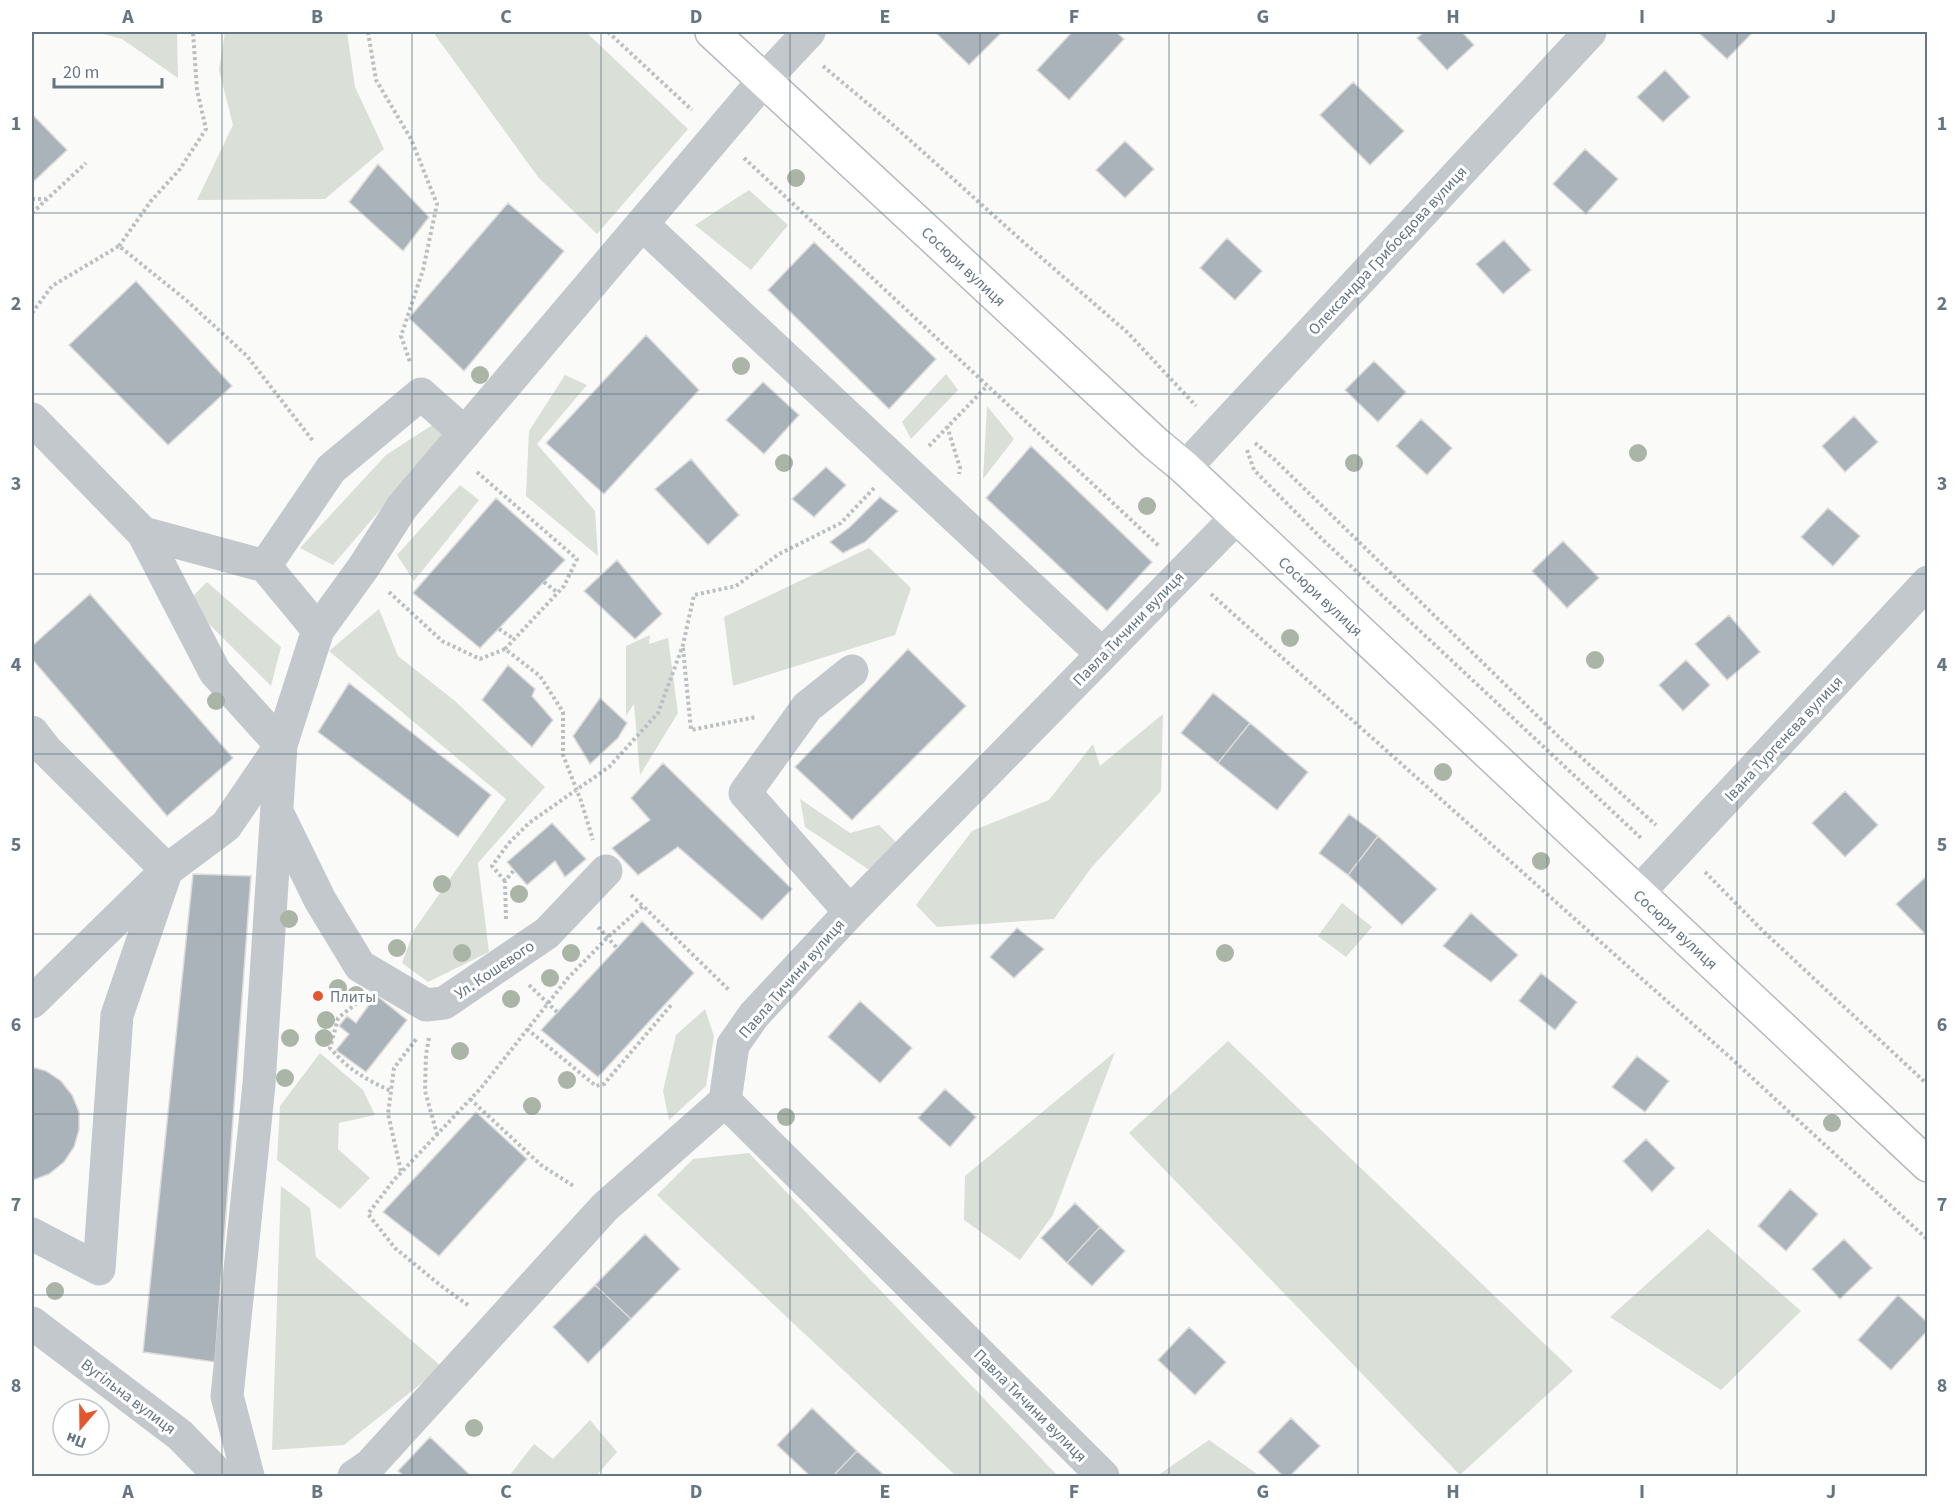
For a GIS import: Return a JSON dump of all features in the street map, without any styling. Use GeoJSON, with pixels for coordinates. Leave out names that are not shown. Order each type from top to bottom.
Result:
{"type":"FeatureCollection","features":[{"type":"Feature","properties":{"kind":"main road","name":"Сосюри вулиця"},"geometry":{"type":"LineString","coordinates":[[712,32],[1155,443],[1185,468],[1928,1165]]}},
{"type":"Feature","properties":{"kind":"street","name":"Олександра Грибоєдова вулиця"},"geometry":{"type":"LineString","coordinates":[[1185,468],[1232,425],[1590,32]]}},
{"type":"Feature","properties":{"kind":"street"},"geometry":{"type":"LineString","coordinates":[[248,1476],[227,1396],[259,1084],[281,745],[318,630],[363,568],[402,507],[764,80],[803,38]]}},
{"type":"Feature","properties":{"kind":"street"},"geometry":{"type":"LineString","coordinates":[[642,224],[1102,654]]}},
{"type":"Feature","properties":{"kind":"street"},"geometry":{"type":"LineString","coordinates":[[265,566],[331,469],[421,394],[458,441]]}},
{"type":"Feature","properties":{"kind":"street"},"geometry":{"type":"LineString","coordinates":[[32,419],[143,533],[215,672],[281,745]]}},
{"type":"Feature","properties":{"kind":"street","name":"Павла Тичини вулиця"},"geometry":{"type":"LineString","coordinates":[[1102,1476],[725,1101],[733,1045],[754,1015],[850,912],[1237,517]]}},
{"type":"Feature","properties":{"kind":"street"},"geometry":{"type":"LineString","coordinates":[[143,533],[265,566],[318,630]]}},
{"type":"Feature","properties":{"kind":"street","name":"Івана Тургенєва вулиця"},"geometry":{"type":"LineString","coordinates":[[1638,893],[1928,582]]}},
{"type":"Feature","properties":{"kind":"street"},"geometry":{"type":"LineString","coordinates":[[850,912],[745,793],[807,707],[852,671]]}},
{"type":"Feature","properties":{"kind":"street"},"geometry":{"type":"LineString","coordinates":[[32,732],[45,750],[167,870]]}},
{"type":"Feature","properties":{"kind":"street"},"geometry":{"type":"LineString","coordinates":[[32,1002],[167,870],[226,826],[281,745]]}},
{"type":"Feature","properties":{"kind":"street","name":"Ул. Кошевого"},"geometry":{"type":"LineString","coordinates":[[277,813],[320,900],[360,966],[438,1010],[547,933],[606,871]]}},
{"type":"Feature","properties":{"kind":"street"},"geometry":{"type":"LineString","coordinates":[[32,1234],[99,1269],[117,1015],[167,870]]}},
{"type":"Feature","properties":{"kind":"street"},"geometry":{"type":"LineString","coordinates":[[354,1476],[370,1465],[605,1207],[725,1101]]}},
{"type":"Feature","properties":{"kind":"street","name":"Вугільна вулиця"},"geometry":{"type":"LineString","coordinates":[[32,1323],[180,1435],[220,1476]]}},
{"type":"Feature","properties":{"kind":"path"},"geometry":{"type":"LineString","coordinates":[[32,313],[52,286],[118,246],[151,201],[180,169],[206,129],[197,90],[193,32]]}},
{"type":"Feature","properties":{"kind":"path"},"geometry":{"type":"LineString","coordinates":[[368,32],[376,80],[411,139],[437,204],[423,270],[401,336],[421,394]]}},
{"type":"Feature","properties":{"kind":"path"},"geometry":{"type":"LineString","coordinates":[[608,32],[1184,570],[1734,1061],[1928,1240]]}},
{"type":"Feature","properties":{"kind":"path"},"geometry":{"type":"LineString","coordinates":[[803,38],[892,124],[1021,240],[1275,460],[1563,741],[1681,848],[1764,932],[1928,1084]]}},
{"type":"Feature","properties":{"kind":"path"},"geometry":{"type":"LineString","coordinates":[[32,213],[86,163]]}},
{"type":"Feature","properties":{"kind":"path"},"geometry":{"type":"LineString","coordinates":[[32,199],[47,199]]}},
{"type":"Feature","properties":{"kind":"path"},"geometry":{"type":"LineString","coordinates":[[118,246],[186,300],[246,356],[304,428],[331,469]]}},
{"type":"Feature","properties":{"kind":"path"},"geometry":{"type":"LineString","coordinates":[[514,955],[506,919],[505,881],[492,866],[508,844],[528,823],[609,767],[658,713],[683,645],[694,595],[736,586],[779,554],[841,523],[987,386]]}},
{"type":"Feature","properties":{"kind":"path"},"geometry":{"type":"LineString","coordinates":[[1232,425],[1254,470],[1322,539],[1642,839],[1681,848]]}},
{"type":"Feature","properties":{"kind":"path"},"geometry":{"type":"LineString","coordinates":[[363,568],[442,641],[480,659],[505,648],[564,585],[577,559],[484,479],[458,441]]}},
{"type":"Feature","properties":{"kind":"path"},"geometry":{"type":"LineString","coordinates":[[544,582],[558,593]]}},
{"type":"Feature","properties":{"kind":"path"},"geometry":{"type":"LineString","coordinates":[[499,630],[514,639]]}},
{"type":"Feature","properties":{"kind":"path"},"geometry":{"type":"LineString","coordinates":[[683,645],[692,730],[807,707]]}},
{"type":"Feature","properties":{"kind":"path"},"geometry":{"type":"LineString","coordinates":[[505,648],[540,676],[563,712],[563,755],[591,836],[606,871],[754,1015]]}},
{"type":"Feature","properties":{"kind":"path"},"geometry":{"type":"LineString","coordinates":[[505,881],[514,870]]}},
{"type":"Feature","properties":{"kind":"path"},"geometry":{"type":"LineString","coordinates":[[498,1325],[440,1285],[395,1248],[368,1214],[402,1172],[470,1099],[568,978],[608,937],[643,906]]}},
{"type":"Feature","properties":{"kind":"path"},"geometry":{"type":"LineString","coordinates":[[608,937],[617,948]]}},
{"type":"Feature","properties":{"kind":"path"},"geometry":{"type":"LineString","coordinates":[[377,976],[366,994],[338,1018],[330,1048],[345,1065],[371,1082],[391,1091]]}},
{"type":"Feature","properties":{"kind":"path"},"geometry":{"type":"LineString","coordinates":[[547,1004],[557,1012]]}},
{"type":"Feature","properties":{"kind":"path"},"geometry":{"type":"LineString","coordinates":[[527,1029],[596,1086],[603,1084],[672,1004]]}},
{"type":"Feature","properties":{"kind":"path"},"geometry":{"type":"LineString","coordinates":[[402,1172],[388,1114],[394,1068],[438,1010]]}},
{"type":"Feature","properties":{"kind":"path"},"geometry":{"type":"LineString","coordinates":[[437,1134],[424,1092],[426,1055],[438,1010]]}},
{"type":"Feature","properties":{"kind":"path"},"geometry":{"type":"LineString","coordinates":[[470,1099],[541,1165],[605,1207]]}},
{"type":"Feature","properties":{"kind":"shaded area"},"geometry":{"type":"Polygon","coordinates":[[[96,32],[177,32],[178,78],[122,39],[96,32]]]}},
{"type":"Feature","properties":{"kind":"shaded area"},"geometry":{"type":"Polygon","coordinates":[[[225,32],[347,32],[355,87],[384,149],[325,199],[197,200],[233,125],[219,70],[225,32]]]}},
{"type":"Feature","properties":{"kind":"shaded area"},"geometry":{"type":"Polygon","coordinates":[[[433,32],[586,32],[688,129],[597,234],[538,177],[433,32]]]}},
{"type":"Feature","properties":{"kind":"shaded area"},"geometry":{"type":"Polygon","coordinates":[[[749,190],[788,225],[751,270],[695,225],[749,190]]]}},
{"type":"Feature","properties":{"kind":"shaded area"},"geometry":{"type":"Polygon","coordinates":[[[946,374],[958,390],[911,439],[902,422],[946,374]]]}},
{"type":"Feature","properties":{"kind":"shaded area"},"geometry":{"type":"Polygon","coordinates":[[[565,375],[587,385],[537,444],[595,511],[598,556],[526,496],[529,431],[565,375]]]}},
{"type":"Feature","properties":{"kind":"shaded area"},"geometry":{"type":"Polygon","coordinates":[[[987,406],[1014,439],[983,479],[987,406]]]}},
{"type":"Feature","properties":{"kind":"shaded area"},"geometry":{"type":"Polygon","coordinates":[[[437,422],[444,435],[333,565],[300,548],[386,455],[437,422]]]}},
{"type":"Feature","properties":{"kind":"shaded area"},"geometry":{"type":"Polygon","coordinates":[[[460,485],[479,500],[414,581],[397,555],[460,485]]]}},
{"type":"Feature","properties":{"kind":"shaded area"},"geometry":{"type":"Polygon","coordinates":[[[869,548],[911,588],[895,635],[733,686],[724,617],[869,548]]]}},
{"type":"Feature","properties":{"kind":"shaded area"},"geometry":{"type":"Polygon","coordinates":[[[207,582],[281,647],[271,686],[187,602],[207,582]]]}},
{"type":"Feature","properties":{"kind":"shaded area"},"geometry":{"type":"Polygon","coordinates":[[[379,609],[398,656],[455,701],[545,787],[478,863],[489,952],[428,982],[402,963],[414,930],[506,799],[329,651],[379,609]]]}},
{"type":"Feature","properties":{"kind":"shaded area"},"geometry":{"type":"Polygon","coordinates":[[[650,635],[649,644],[668,638],[678,713],[640,775],[634,704],[626,716],[626,646],[650,635]]]}},
{"type":"Feature","properties":{"kind":"shaded area"},"geometry":{"type":"Polygon","coordinates":[[[1163,714],[1161,791],[1091,868],[1054,919],[937,927],[916,905],[972,831],[1049,800],[1093,744],[1100,766],[1163,714]]]}},
{"type":"Feature","properties":{"kind":"shaded area"},"geometry":{"type":"Polygon","coordinates":[[[800,799],[850,833],[879,825],[897,843],[871,871],[805,827],[800,799]]]}},
{"type":"Feature","properties":{"kind":"shaded area"},"geometry":{"type":"Polygon","coordinates":[[[1342,903],[1372,927],[1346,957],[1318,936],[1342,903]]]}},
{"type":"Feature","properties":{"kind":"shaded area"},"geometry":{"type":"Polygon","coordinates":[[[705,1009],[714,1036],[706,1086],[669,1120],[663,1091],[676,1035],[705,1009]]]}},
{"type":"Feature","properties":{"kind":"shaded area"},"geometry":{"type":"Polygon","coordinates":[[[1228,1041],[1573,1371],[1460,1475],[1129,1133],[1228,1041]]]}},
{"type":"Feature","properties":{"kind":"shaded area"},"geometry":{"type":"Polygon","coordinates":[[[1115,1052],[1053,1215],[1020,1260],[964,1220],[965,1176],[1115,1052]]]}},
{"type":"Feature","properties":{"kind":"shaded area"},"geometry":{"type":"Polygon","coordinates":[[[320,1053],[363,1090],[375,1115],[339,1123],[338,1149],[370,1178],[340,1209],[277,1160],[280,1106],[320,1053]]]}},
{"type":"Feature","properties":{"kind":"shaded area"},"geometry":{"type":"Polygon","coordinates":[[[749,1153],[1058,1476],[956,1476],[657,1195],[693,1159],[749,1153]]]}},
{"type":"Feature","properties":{"kind":"shaded area"},"geometry":{"type":"Polygon","coordinates":[[[281,1186],[310,1208],[316,1257],[442,1367],[344,1445],[272,1450],[281,1186]]]}},
{"type":"Feature","properties":{"kind":"shaded area"},"geometry":{"type":"Polygon","coordinates":[[[1708,1229],[1801,1311],[1721,1390],[1610,1317],[1708,1229]]]}},
{"type":"Feature","properties":{"kind":"shaded area"},"geometry":{"type":"Polygon","coordinates":[[[590,1420],[617,1452],[596,1476],[509,1476],[534,1444],[553,1459],[590,1420]]]}},
{"type":"Feature","properties":{"kind":"shaded area"},"geometry":{"type":"Polygon","coordinates":[[[1209,1440],[1260,1476],[1157,1476],[1209,1440]]]}},
{"type":"Feature","properties":{"kind":"building"},"geometry":{"type":"Polygon","coordinates":[[[935,32],[1002,32],[969,65],[935,32]]]}},
{"type":"Feature","properties":{"kind":"building"},"geometry":{"type":"Polygon","coordinates":[[[1072,32],[1116,32],[1124,39],[1069,100],[1037,70],[1072,32]]]}},
{"type":"Feature","properties":{"kind":"building"},"geometry":{"type":"Polygon","coordinates":[[[1424,32],[1462,32],[1474,45],[1447,70],[1417,38],[1424,32]]]}},
{"type":"Feature","properties":{"kind":"building"},"geometry":{"type":"Polygon","coordinates":[[[1698,32],[1753,32],[1727,59],[1698,32]]]}},
{"type":"Feature","properties":{"kind":"building"},"geometry":{"type":"Polygon","coordinates":[[[1665,70],[1690,97],[1663,122],[1637,97],[1665,70]]]}},
{"type":"Feature","properties":{"kind":"building"},"geometry":{"type":"Polygon","coordinates":[[[1353,82],[1404,131],[1370,165],[1320,115],[1353,82]]]}},
{"type":"Feature","properties":{"kind":"building"},"geometry":{"type":"Polygon","coordinates":[[[32,114],[67,150],[32,183],[32,114]]]}},
{"type":"Feature","properties":{"kind":"building"},"geometry":{"type":"Polygon","coordinates":[[[1125,141],[1154,169],[1125,198],[1096,170],[1125,141]]]}},
{"type":"Feature","properties":{"kind":"building"},"geometry":{"type":"Polygon","coordinates":[[[1585,149],[1618,179],[1586,214],[1553,184],[1585,149]]]}},
{"type":"Feature","properties":{"kind":"building"},"geometry":{"type":"Polygon","coordinates":[[[378,164],[429,217],[403,251],[349,202],[378,164]]]}},
{"type":"Feature","properties":{"kind":"building"},"geometry":{"type":"Polygon","coordinates":[[[508,203],[564,251],[464,371],[409,318],[508,203]]]}},
{"type":"Feature","properties":{"kind":"building"},"geometry":{"type":"Polygon","coordinates":[[[1227,238],[1262,271],[1235,300],[1200,268],[1227,238]]]}},
{"type":"Feature","properties":{"kind":"building"},"geometry":{"type":"Polygon","coordinates":[[[1504,240],[1531,270],[1503,294],[1476,264],[1504,240]]]}},
{"type":"Feature","properties":{"kind":"building"},"geometry":{"type":"Polygon","coordinates":[[[814,242],[936,359],[889,409],[768,290],[814,242]]]}},
{"type":"Feature","properties":{"kind":"building"},"geometry":{"type":"Polygon","coordinates":[[[136,281],[232,386],[168,445],[69,345],[136,281]]]}},
{"type":"Feature","properties":{"kind":"building"},"geometry":{"type":"Polygon","coordinates":[[[646,335],[699,390],[604,494],[546,443],[646,335]]]}},
{"type":"Feature","properties":{"kind":"building"},"geometry":{"type":"Polygon","coordinates":[[[1374,361],[1406,392],[1378,422],[1345,390],[1374,361]]]}},
{"type":"Feature","properties":{"kind":"building"},"geometry":{"type":"Polygon","coordinates":[[[763,382],[799,415],[764,454],[726,420],[763,382]]]}},
{"type":"Feature","properties":{"kind":"building"},"geometry":{"type":"Polygon","coordinates":[[[1854,416],[1878,442],[1845,472],[1822,446],[1854,416]]]}},
{"type":"Feature","properties":{"kind":"building"},"geometry":{"type":"Polygon","coordinates":[[[1421,419],[1452,448],[1427,475],[1396,446],[1421,419]]]}},
{"type":"Feature","properties":{"kind":"building"},"geometry":{"type":"Polygon","coordinates":[[[1031,446],[1152,562],[1107,611],[986,498],[1031,446]]]}},
{"type":"Feature","properties":{"kind":"building"},"geometry":{"type":"Polygon","coordinates":[[[691,459],[739,515],[708,545],[655,489],[691,459]]]}},
{"type":"Feature","properties":{"kind":"building"},"geometry":{"type":"Polygon","coordinates":[[[826,467],[846,485],[814,517],[792,499],[826,467]]]}},
{"type":"Feature","properties":{"kind":"building"},"geometry":{"type":"Polygon","coordinates":[[[880,497],[898,511],[865,542],[843,553],[830,542],[850,527],[880,497]]]}},
{"type":"Feature","properties":{"kind":"building"},"geometry":{"type":"Polygon","coordinates":[[[496,498],[565,560],[480,648],[413,593],[496,498]]]}},
{"type":"Feature","properties":{"kind":"building"},"geometry":{"type":"Polygon","coordinates":[[[1828,508],[1860,536],[1833,566],[1801,537],[1828,508]]]}},
{"type":"Feature","properties":{"kind":"building"},"geometry":{"type":"Polygon","coordinates":[[[1563,541],[1599,578],[1567,608],[1532,571],[1563,541]]]}},
{"type":"Feature","properties":{"kind":"building"},"geometry":{"type":"Polygon","coordinates":[[[617,560],[662,614],[635,639],[584,591],[617,560]]]}},
{"type":"Feature","properties":{"kind":"building"},"geometry":{"type":"Polygon","coordinates":[[[90,594],[233,758],[167,816],[32,659],[32,646],[90,594]]]}},
{"type":"Feature","properties":{"kind":"building"},"geometry":{"type":"Polygon","coordinates":[[[1729,615],[1760,652],[1727,680],[1695,644],[1729,615]]]}},
{"type":"Feature","properties":{"kind":"building"},"geometry":{"type":"Polygon","coordinates":[[[908,649],[966,706],[852,820],[795,767],[908,649]]]}},
{"type":"Feature","properties":{"kind":"building"},"geometry":{"type":"Polygon","coordinates":[[[1686,660],[1710,685],[1683,711],[1659,685],[1686,660]]]}},
{"type":"Feature","properties":{"kind":"building"},"geometry":{"type":"Polygon","coordinates":[[[508,665],[535,689],[532,696],[553,720],[532,747],[482,700],[508,665]]]}},
{"type":"Feature","properties":{"kind":"building"},"geometry":{"type":"Polygon","coordinates":[[[349,683],[491,795],[458,837],[318,732],[349,683]]]}},
{"type":"Feature","properties":{"kind":"building"},"geometry":{"type":"Polygon","coordinates":[[[1213,693],[1250,723],[1218,763],[1181,733],[1213,693]]]}},
{"type":"Feature","properties":{"kind":"building"},"geometry":{"type":"Polygon","coordinates":[[[600,698],[627,723],[618,738],[590,764],[573,736],[600,698]]]}},
{"type":"Feature","properties":{"kind":"building"},"geometry":{"type":"Polygon","coordinates":[[[1250,723],[1308,772],[1277,810],[1218,763],[1250,723]]]}},
{"type":"Feature","properties":{"kind":"building"},"geometry":{"type":"Polygon","coordinates":[[[663,763],[792,889],[762,920],[678,847],[638,875],[612,848],[650,820],[631,798],[663,763]]]}},
{"type":"Feature","properties":{"kind":"building"},"geometry":{"type":"Polygon","coordinates":[[[1845,791],[1878,825],[1845,857],[1812,823],[1845,791]]]}},
{"type":"Feature","properties":{"kind":"building"},"geometry":{"type":"Polygon","coordinates":[[[1349,814],[1378,836],[1348,875],[1319,853],[1349,814]]]}},
{"type":"Feature","properties":{"kind":"building"},"geometry":{"type":"Polygon","coordinates":[[[552,823],[586,859],[565,877],[555,861],[527,885],[507,862],[552,823]]]}},
{"type":"Feature","properties":{"kind":"building"},"geometry":{"type":"Polygon","coordinates":[[[1378,836],[1437,889],[1402,925],[1348,875],[1378,836]]]}},
{"type":"Feature","properties":{"kind":"building"},"geometry":{"type":"Polygon","coordinates":[[[193,874],[251,876],[215,1362],[143,1352],[193,874]]]}},
{"type":"Feature","properties":{"kind":"building"},"geometry":{"type":"Polygon","coordinates":[[[1928,875],[1928,932],[1925,934],[1896,904],[1928,875]]]}},
{"type":"Feature","properties":{"kind":"building"},"geometry":{"type":"Polygon","coordinates":[[[1471,913],[1518,955],[1491,982],[1443,946],[1471,913]]]}},
{"type":"Feature","properties":{"kind":"building"},"geometry":{"type":"Polygon","coordinates":[[[642,921],[694,973],[598,1077],[541,1030],[642,921]]]}},
{"type":"Feature","properties":{"kind":"building"},"geometry":{"type":"Polygon","coordinates":[[[1017,928],[1044,949],[1014,978],[990,957],[1017,928]]]}},
{"type":"Feature","properties":{"kind":"building"},"geometry":{"type":"Polygon","coordinates":[[[1541,973],[1577,1002],[1555,1030],[1519,1001],[1541,973]]]}},
{"type":"Feature","properties":{"kind":"building"},"geometry":{"type":"Polygon","coordinates":[[[376,995],[407,1020],[366,1072],[336,1050],[349,1034],[339,1026],[347,1016],[356,1023],[376,995]]]}},
{"type":"Feature","properties":{"kind":"building"},"geometry":{"type":"Polygon","coordinates":[[[860,1001],[912,1048],[880,1083],[828,1037],[860,1001]]]}},
{"type":"Feature","properties":{"kind":"building"},"geometry":{"type":"Polygon","coordinates":[[[1637,1056],[1669,1081],[1645,1112],[1612,1087],[1637,1056]]]}},
{"type":"Feature","properties":{"kind":"building"},"geometry":{"type":"Polygon","coordinates":[[[32,1067],[46,1071],[61,1081],[72,1095],[79,1112],[79,1130],[74,1147],[64,1162],[49,1174],[33,1180],[32,1067]]]}},
{"type":"Feature","properties":{"kind":"building"},"geometry":{"type":"Polygon","coordinates":[[[945,1089],[976,1117],[950,1147],[918,1118],[945,1089]]]}},
{"type":"Feature","properties":{"kind":"building"},"geometry":{"type":"Polygon","coordinates":[[[476,1112],[527,1159],[439,1256],[383,1212],[476,1112]]]}},
{"type":"Feature","properties":{"kind":"building"},"geometry":{"type":"Polygon","coordinates":[[[1646,1139],[1675,1168],[1652,1192],[1623,1161],[1646,1139]]]}},
{"type":"Feature","properties":{"kind":"building"},"geometry":{"type":"Polygon","coordinates":[[[1790,1189],[1818,1214],[1786,1251],[1758,1226],[1790,1189]]]}},
{"type":"Feature","properties":{"kind":"building"},"geometry":{"type":"Polygon","coordinates":[[[1075,1203],[1100,1227],[1067,1263],[1041,1238],[1075,1203]]]}},
{"type":"Feature","properties":{"kind":"building"},"geometry":{"type":"Polygon","coordinates":[[[1100,1227],[1125,1251],[1092,1286],[1067,1263],[1100,1227]]]}},
{"type":"Feature","properties":{"kind":"building"},"geometry":{"type":"Polygon","coordinates":[[[645,1234],[680,1269],[631,1319],[595,1285],[645,1234]]]}},
{"type":"Feature","properties":{"kind":"building"},"geometry":{"type":"Polygon","coordinates":[[[1844,1239],[1872,1268],[1840,1299],[1812,1269],[1844,1239]]]}},
{"type":"Feature","properties":{"kind":"building"},"geometry":{"type":"Polygon","coordinates":[[[595,1285],[631,1319],[588,1363],[553,1327],[595,1285]]]}},
{"type":"Feature","properties":{"kind":"building"},"geometry":{"type":"Polygon","coordinates":[[[1898,1295],[1928,1323],[1928,1330],[1891,1370],[1858,1340],[1898,1295]]]}},
{"type":"Feature","properties":{"kind":"building"},"geometry":{"type":"Polygon","coordinates":[[[1189,1327],[1226,1362],[1195,1395],[1158,1360],[1189,1327]]]}},
{"type":"Feature","properties":{"kind":"building"},"geometry":{"type":"Polygon","coordinates":[[[812,1408],[857,1451],[833,1476],[810,1476],[777,1445],[812,1408]]]}},
{"type":"Feature","properties":{"kind":"building"},"geometry":{"type":"Polygon","coordinates":[[[1291,1418],[1320,1446],[1290,1476],[1283,1476],[1258,1452],[1291,1418]]]}},
{"type":"Feature","properties":{"kind":"building"},"geometry":{"type":"Polygon","coordinates":[[[430,1437],[471,1476],[404,1476],[398,1471],[430,1437]]]}},
{"type":"Feature","properties":{"kind":"building"},"geometry":{"type":"Polygon","coordinates":[[[857,1451],[885,1476],[833,1476],[857,1451]]]}},
{"type":"Feature","properties":{"kind":"place","name":"Плиты"},"geometry":{"type":"Point","coordinates":[318,996]}}]}
